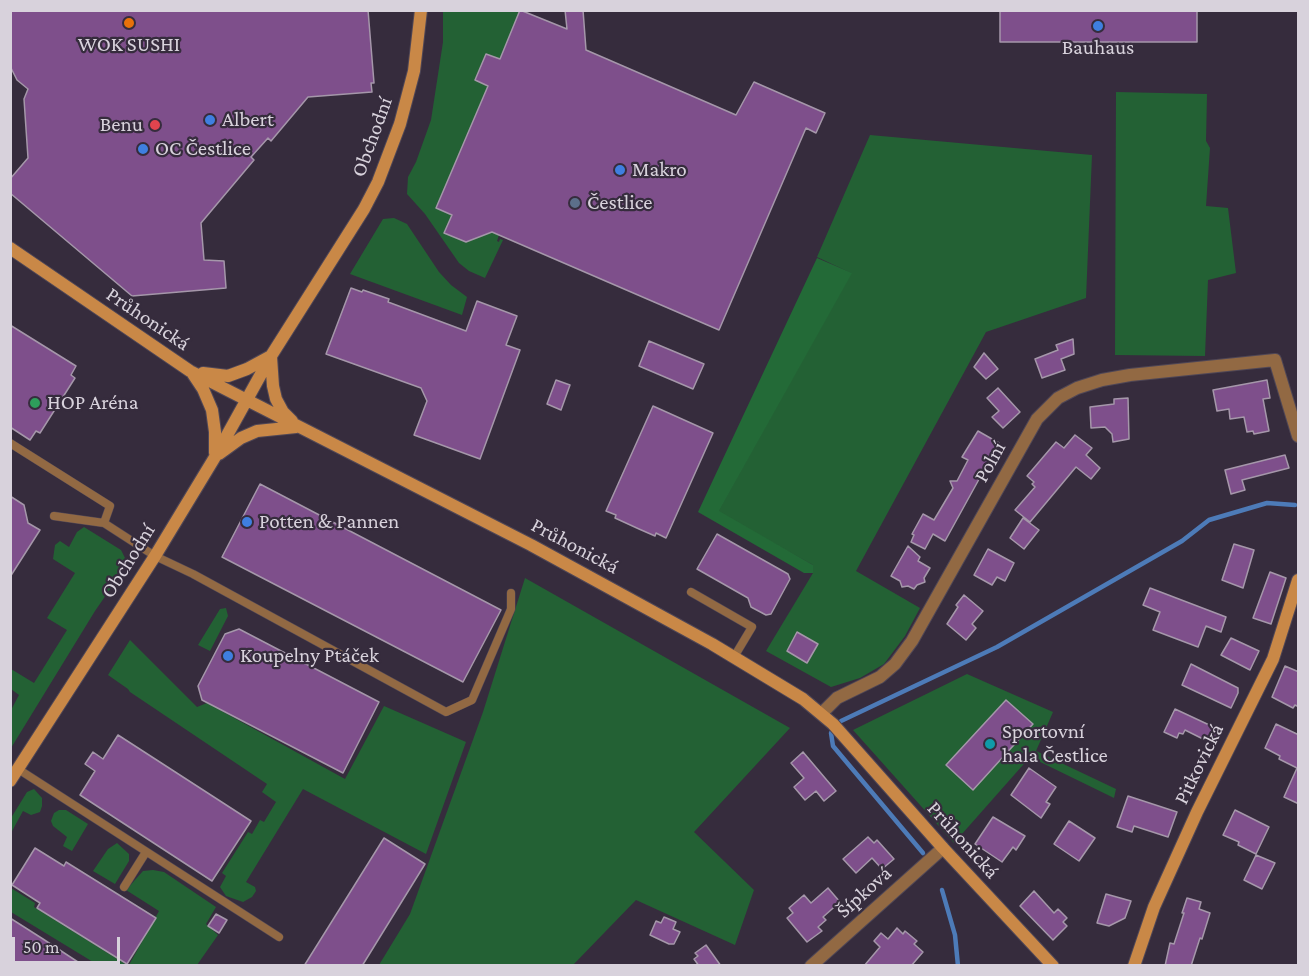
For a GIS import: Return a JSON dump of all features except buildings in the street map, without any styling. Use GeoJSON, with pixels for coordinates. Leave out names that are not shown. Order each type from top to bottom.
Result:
{"type":"FeatureCollection","features":[{"type":"Feature","properties":{"kind":"street","name":"Obchodní"},"geometry":{"type":"LineString","coordinates":[[10,781],[155,556],[215,457],[271,356],[364,209],[378,182],[400,124],[414,71],[421,10]]}},
{"type":"Feature","properties":{"kind":"street","name":"Průhonická"},"geometry":{"type":"LineString","coordinates":[[10,248],[190,371],[531,545],[788,688],[822,714],[1053,966]]}},
{"type":"Feature","properties":{"kind":"street","name":"Obchodní"},"geometry":{"type":"LineString","coordinates":[[190,371],[228,376],[271,356]]}},
{"type":"Feature","properties":{"kind":"street"},"geometry":{"type":"LineString","coordinates":[[271,356],[276,399],[283,412],[297,427]]}},
{"type":"Feature","properties":{"kind":"street","name":"Polní"},"geometry":{"type":"LineString","coordinates":[[822,714],[837,698],[880,677],[895,664],[912,641],[1037,419],[1058,398],[1077,388],[1102,380],[1130,375],[1275,360],[1299,436]]}},
{"type":"Feature","properties":{"kind":"street"},"geometry":{"type":"LineString","coordinates":[[190,371],[203,389],[212,410],[215,457]]}},
{"type":"Feature","properties":{"kind":"street"},"geometry":{"type":"LineString","coordinates":[[215,457],[241,438],[257,431],[297,427]]}},
{"type":"Feature","properties":{"kind":"street","name":"Pitkovická"},"geometry":{"type":"LineString","coordinates":[[1134,966],[1154,907],[1197,812],[1273,658],[1297,594],[1299,580]]}},
{"type":"Feature","properties":{"kind":"street","name":"Šípková"},"geometry":{"type":"LineString","coordinates":[[811,966],[943,848]]}},
{"type":"Feature","properties":{"kind":"lane"},"geometry":{"type":"LineString","coordinates":[[10,443],[110,506],[104,523]]}},
{"type":"Feature","properties":{"kind":"lane"},"geometry":{"type":"LineString","coordinates":[[54,516],[104,523],[155,556],[446,712],[472,700],[511,609],[511,593]]}},
{"type":"Feature","properties":{"kind":"lane"},"geometry":{"type":"LineString","coordinates":[[691,592],[752,627],[734,657]]}},
{"type":"Feature","properties":{"kind":"lane"},"geometry":{"type":"LineString","coordinates":[[18,769],[279,937]]}},
{"type":"Feature","properties":{"kind":"lane"},"geometry":{"type":"LineString","coordinates":[[124,887],[146,852]]}},
{"type":"Feature","properties":{"kind":"green space"},"geometry":{"type":"Polygon","coordinates":[[[443,11],[520,11],[500,59],[486,54],[475,79],[488,86],[436,208],[452,215],[466,242],[484,235],[486,230],[499,235],[497,241],[503,240],[485,278],[469,271],[459,263],[425,214],[407,194],[408,177],[416,162],[431,120],[443,42],[443,11]]]}},
{"type":"Feature","properties":{"kind":"green space"},"geometry":{"type":"Polygon","coordinates":[[[1116,92],[1207,94],[1206,141],[1210,148],[1206,206],[1228,208],[1236,273],[1208,280],[1205,356],[1115,355],[1116,92]]]}},
{"type":"Feature","properties":{"kind":"green space"},"geometry":{"type":"Polygon","coordinates":[[[870,135],[1092,155],[1086,298],[986,332],[856,571],[920,608],[905,636],[884,664],[860,678],[831,687],[766,651],[813,573],[813,565],[718,512],[851,273],[817,257],[870,135]]]}},
{"type":"Feature","properties":{"kind":"green space"},"geometry":{"type":"Polygon","coordinates":[[[394,218],[407,224],[439,272],[467,297],[462,315],[350,274],[383,219],[394,218]]]}},
{"type":"Feature","properties":{"kind":"green space"},"geometry":{"type":"Polygon","coordinates":[[[817,258],[852,273],[719,511],[813,565],[813,573],[804,573],[698,512],[817,258]]]}},
{"type":"Feature","properties":{"kind":"green space"},"geometry":{"type":"Polygon","coordinates":[[[84,527],[121,550],[125,558],[124,569],[95,611],[11,748],[11,710],[19,695],[11,689],[11,669],[34,683],[67,630],[47,618],[75,573],[53,559],[55,545],[60,541],[69,547],[77,532],[84,527]]]}},
{"type":"Feature","properties":{"kind":"green space"},"geometry":{"type":"Polygon","coordinates":[[[525,578],[790,728],[694,832],[754,890],[735,945],[636,900],[573,965],[379,965],[410,914],[483,712],[525,578]]]}},
{"type":"Feature","properties":{"kind":"green space"},"geometry":{"type":"Polygon","coordinates":[[[226,608],[228,616],[210,651],[198,645],[220,609],[226,608]]]}},
{"type":"Feature","properties":{"kind":"green space"},"geometry":{"type":"Polygon","coordinates":[[[130,640],[197,707],[207,703],[345,779],[384,706],[466,742],[426,854],[303,789],[246,882],[255,887],[256,891],[252,897],[243,902],[226,896],[220,887],[226,876],[222,873],[248,832],[252,834],[260,820],[264,822],[276,802],[262,792],[267,784],[108,675],[130,640]]]}},
{"type":"Feature","properties":{"kind":"green space"},"geometry":{"type":"Polygon","coordinates":[[[967,674],[1053,712],[1036,751],[1116,789],[1114,798],[1030,757],[954,843],[853,730],[967,674]]]}},
{"type":"Feature","properties":{"kind":"green space"},"geometry":{"type":"Polygon","coordinates":[[[34,789],[42,798],[40,812],[31,815],[23,811],[11,833],[11,818],[27,792],[34,789]]]}},
{"type":"Feature","properties":{"kind":"green space"},"geometry":{"type":"Polygon","coordinates":[[[66,810],[88,824],[72,851],[63,846],[67,837],[53,826],[51,821],[54,813],[66,810]]]}},
{"type":"Feature","properties":{"kind":"green space"},"geometry":{"type":"Polygon","coordinates":[[[117,843],[129,854],[129,861],[115,884],[93,871],[108,849],[117,843]]]}},
{"type":"Feature","properties":{"kind":"green space"},"geometry":{"type":"Polygon","coordinates":[[[143,871],[164,872],[216,907],[206,924],[218,935],[197,965],[129,965],[159,911],[126,890],[143,871]]]}},
{"type":"Feature","properties":{"kind":"green space"},"geometry":{"type":"Polygon","coordinates":[[[11,888],[35,903],[34,907],[127,965],[98,965],[11,912],[11,888]]]}},
{"type":"Feature","properties":{"kind":"waterway"},"geometry":{"type":"LineString","coordinates":[[841,721],[997,647],[1182,541],[1209,520],[1267,503],[1295,505]]}},
{"type":"Feature","properties":{"kind":"waterway"},"geometry":{"type":"LineString","coordinates":[[831,733],[833,746],[923,853]]}},
{"type":"Feature","properties":{"kind":"waterway"},"geometry":{"type":"LineString","coordinates":[[942,890],[955,935],[958,966]]}},
{"type":"Feature","properties":{"kind":"place","name":"WOK SUSHI"},"geometry":{"type":"Point","coordinates":[129,23]}},
{"type":"Feature","properties":{"kind":"place","name":"Bauhaus"},"geometry":{"type":"Point","coordinates":[1098,26]}},
{"type":"Feature","properties":{"kind":"place","name":"Albert"},"geometry":{"type":"Point","coordinates":[210,120]}},
{"type":"Feature","properties":{"kind":"place","name":"Benu"},"geometry":{"type":"Point","coordinates":[155,125]}},
{"type":"Feature","properties":{"kind":"place","name":"OC Čestlice"},"geometry":{"type":"Point","coordinates":[143,149]}},
{"type":"Feature","properties":{"kind":"place","name":"Makro"},"geometry":{"type":"Point","coordinates":[620,170]}},
{"type":"Feature","properties":{"kind":"place","name":"Čestlice"},"geometry":{"type":"Point","coordinates":[575,203]}},
{"type":"Feature","properties":{"kind":"place","name":"HOP Aréna"},"geometry":{"type":"Point","coordinates":[35,403]}},
{"type":"Feature","properties":{"kind":"place","name":"Potten & Pannen"},"geometry":{"type":"Point","coordinates":[247,522]}},
{"type":"Feature","properties":{"kind":"place","name":"Koupelny Ptáček"},"geometry":{"type":"Point","coordinates":[228,656]}},
{"type":"Feature","properties":{"kind":"place","name":"Sportovní hala Čestlice"},"geometry":{"type":"Point","coordinates":[990,744]}}]}
